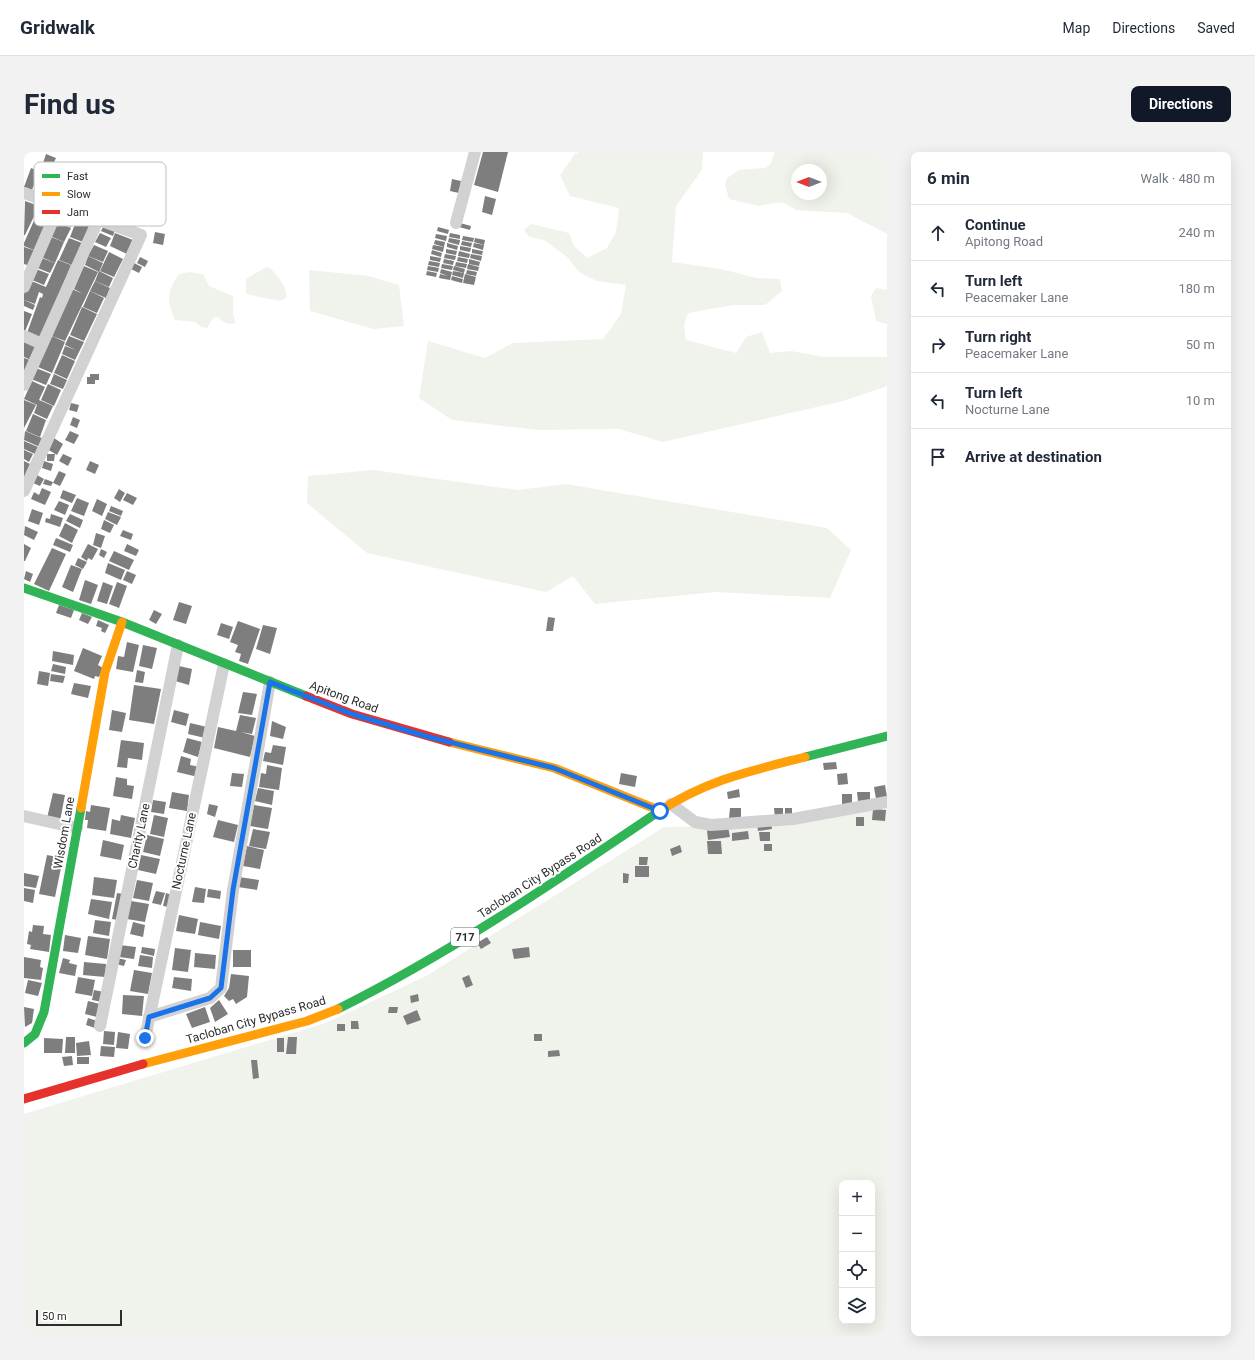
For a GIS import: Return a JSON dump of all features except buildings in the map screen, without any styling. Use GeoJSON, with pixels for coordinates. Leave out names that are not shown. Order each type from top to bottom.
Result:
{"type":"FeatureCollection","features":[{"type":"Feature","properties":{"kind":"main road","name":"Apitong Road"},"geometry":{"type":"LineString","coordinates":[[24,588],[122,622],[178,646],[352,714],[425,736],[554,768],[660,811]]}},
{"type":"Feature","properties":{"kind":"main road","name":"Wisdom Lane"},"geometry":{"type":"LineString","coordinates":[[24,1043],[29,1040],[38,1029],[44,1012],[105,672],[122,622]]}},
{"type":"Feature","properties":{"kind":"main road","name":"Tacloban City Bypass Road"},"geometry":{"type":"LineString","coordinates":[[24,1099],[147,1063],[307,1021],[334,1011],[396,980],[583,863],[671,804],[700,788],[727,777],[887,736]]}},
{"type":"Feature","properties":{"kind":"street"},"geometry":{"type":"LineString","coordinates":[[456,223],[475,152]]}},
{"type":"Feature","properties":{"kind":"street"},"geometry":{"type":"LineString","coordinates":[[24,193],[34,197]]}},
{"type":"Feature","properties":{"kind":"street"},"geometry":{"type":"LineString","coordinates":[[24,287],[50,226]]}},
{"type":"Feature","properties":{"kind":"street"},"geometry":{"type":"LineString","coordinates":[[24,383],[95,226]]}},
{"type":"Feature","properties":{"kind":"street"},"geometry":{"type":"LineString","coordinates":[[24,491],[141,235],[115,226]]}},
{"type":"Feature","properties":{"kind":"street"},"geometry":{"type":"LineString","coordinates":[[24,336],[42,344]]}},
{"type":"Feature","properties":{"kind":"street","name":"Charity Lane"},"geometry":{"type":"LineString","coordinates":[[100,1026],[178,646]]}},
{"type":"Feature","properties":{"kind":"street","name":"Nocturne Lane"},"geometry":{"type":"LineString","coordinates":[[145,1038],[224,664]]}},
{"type":"Feature","properties":{"kind":"street"},"geometry":{"type":"LineString","coordinates":[[149,1017],[210,998],[221,988],[233,890],[270,682]]}},
{"type":"Feature","properties":{"kind":"street"},"geometry":{"type":"LineString","coordinates":[[671,804],[695,822],[711,825],[793,819],[887,802]]}},
{"type":"Feature","properties":{"kind":"street"},"geometry":{"type":"LineString","coordinates":[[24,816],[77,828]]}},
{"type":"Feature","properties":{"kind":"shaded area"},"geometry":{"type":"Polygon","coordinates":[[[579,152],[703,152],[702,170],[676,206],[672,262],[721,269],[757,278],[780,279],[782,291],[765,305],[735,305],[688,313],[684,325],[686,340],[736,353],[746,337],[762,332],[770,353],[791,351],[824,357],[887,357],[887,386],[843,401],[663,442],[619,429],[539,430],[452,420],[419,398],[428,341],[485,358],[513,343],[603,339],[621,314],[626,285],[597,281],[579,272],[567,257],[544,240],[529,237],[524,230],[531,224],[569,233],[574,246],[587,258],[607,248],[616,232],[619,208],[570,196],[560,175],[575,154],[579,152]]]}},
{"type":"Feature","properties":{"kind":"shaded area"},"geometry":{"type":"Polygon","coordinates":[[[775,152],[887,152],[887,234],[847,213],[796,210],[782,202],[758,206],[729,199],[725,184],[727,178],[739,170],[765,168],[770,165],[775,152]]]}},
{"type":"Feature","properties":{"kind":"shaded area"},"geometry":{"type":"Polygon","coordinates":[[[266,267],[270,268],[276,274],[285,290],[286,298],[280,301],[246,294],[246,279],[266,267]]]}},
{"type":"Feature","properties":{"kind":"shaded area"},"geometry":{"type":"Polygon","coordinates":[[[309,270],[369,276],[399,285],[404,326],[373,329],[310,311],[309,270]]]}},
{"type":"Feature","properties":{"kind":"shaded area"},"geometry":{"type":"Polygon","coordinates":[[[189,272],[203,274],[209,286],[233,296],[233,315],[236,323],[226,323],[218,317],[213,318],[207,328],[201,327],[195,322],[175,320],[170,307],[170,291],[179,274],[189,272]]]}},
{"type":"Feature","properties":{"kind":"shaded area"},"geometry":{"type":"Polygon","coordinates":[[[876,288],[887,290],[887,324],[876,321],[871,296],[876,288]]]}},
{"type":"Feature","properties":{"kind":"shaded area"},"geometry":{"type":"Polygon","coordinates":[[[373,470],[518,490],[566,484],[827,528],[851,550],[830,598],[716,592],[595,604],[573,576],[546,592],[367,553],[307,503],[308,476],[373,470]]]}},
{"type":"Feature","properties":{"kind":"shaded area"},"geometry":{"type":"Polygon","coordinates":[[[887,808],[887,1336],[24,1336],[24,1114],[326,1023],[426,976],[664,827],[783,825],[887,808]]]}},
{"type":"Feature","properties":{"kind":"traffic: fast"},"geometry":{"type":"LineString","coordinates":[[24,588],[122,622],[306,696]]}},
{"type":"Feature","properties":{"kind":"traffic: fast"},"geometry":{"type":"LineString","coordinates":[[805,757],[887,736]]}},
{"type":"Feature","properties":{"kind":"traffic: fast"},"geometry":{"type":"LineString","coordinates":[[24,1043],[35,1034],[44,1012],[81,808]]}},
{"type":"Feature","properties":{"kind":"traffic: fast"},"geometry":{"type":"LineString","coordinates":[[338,1009],[379,988],[461,941],[658,812]]}},
{"type":"Feature","properties":{"kind":"traffic: slow"},"geometry":{"type":"LineString","coordinates":[[81,808],[105,672],[122,622]]}},
{"type":"Feature","properties":{"kind":"traffic: slow"},"geometry":{"type":"LineString","coordinates":[[449,742],[554,768],[661,811]]}},
{"type":"Feature","properties":{"kind":"traffic: slow"},"geometry":{"type":"LineString","coordinates":[[658,812],[676,801],[712,784],[747,772],[805,757]]}},
{"type":"Feature","properties":{"kind":"traffic: slow"},"geometry":{"type":"LineString","coordinates":[[143,1064],[307,1021],[338,1009]]}},
{"type":"Feature","properties":{"kind":"traffic: jam"},"geometry":{"type":"LineString","coordinates":[[306,696],[352,714],[449,742]]}},
{"type":"Feature","properties":{"kind":"traffic: jam"},"geometry":{"type":"LineString","coordinates":[[24,1099],[143,1064]]}},
{"type":"Feature","properties":{"kind":"route"},"geometry":{"type":"LineString","coordinates":[[145,1038],[149,1017],[210,998],[221,988],[224,976],[233,890],[270,682],[352,714],[425,736],[554,768],[660,811]]}}]}
